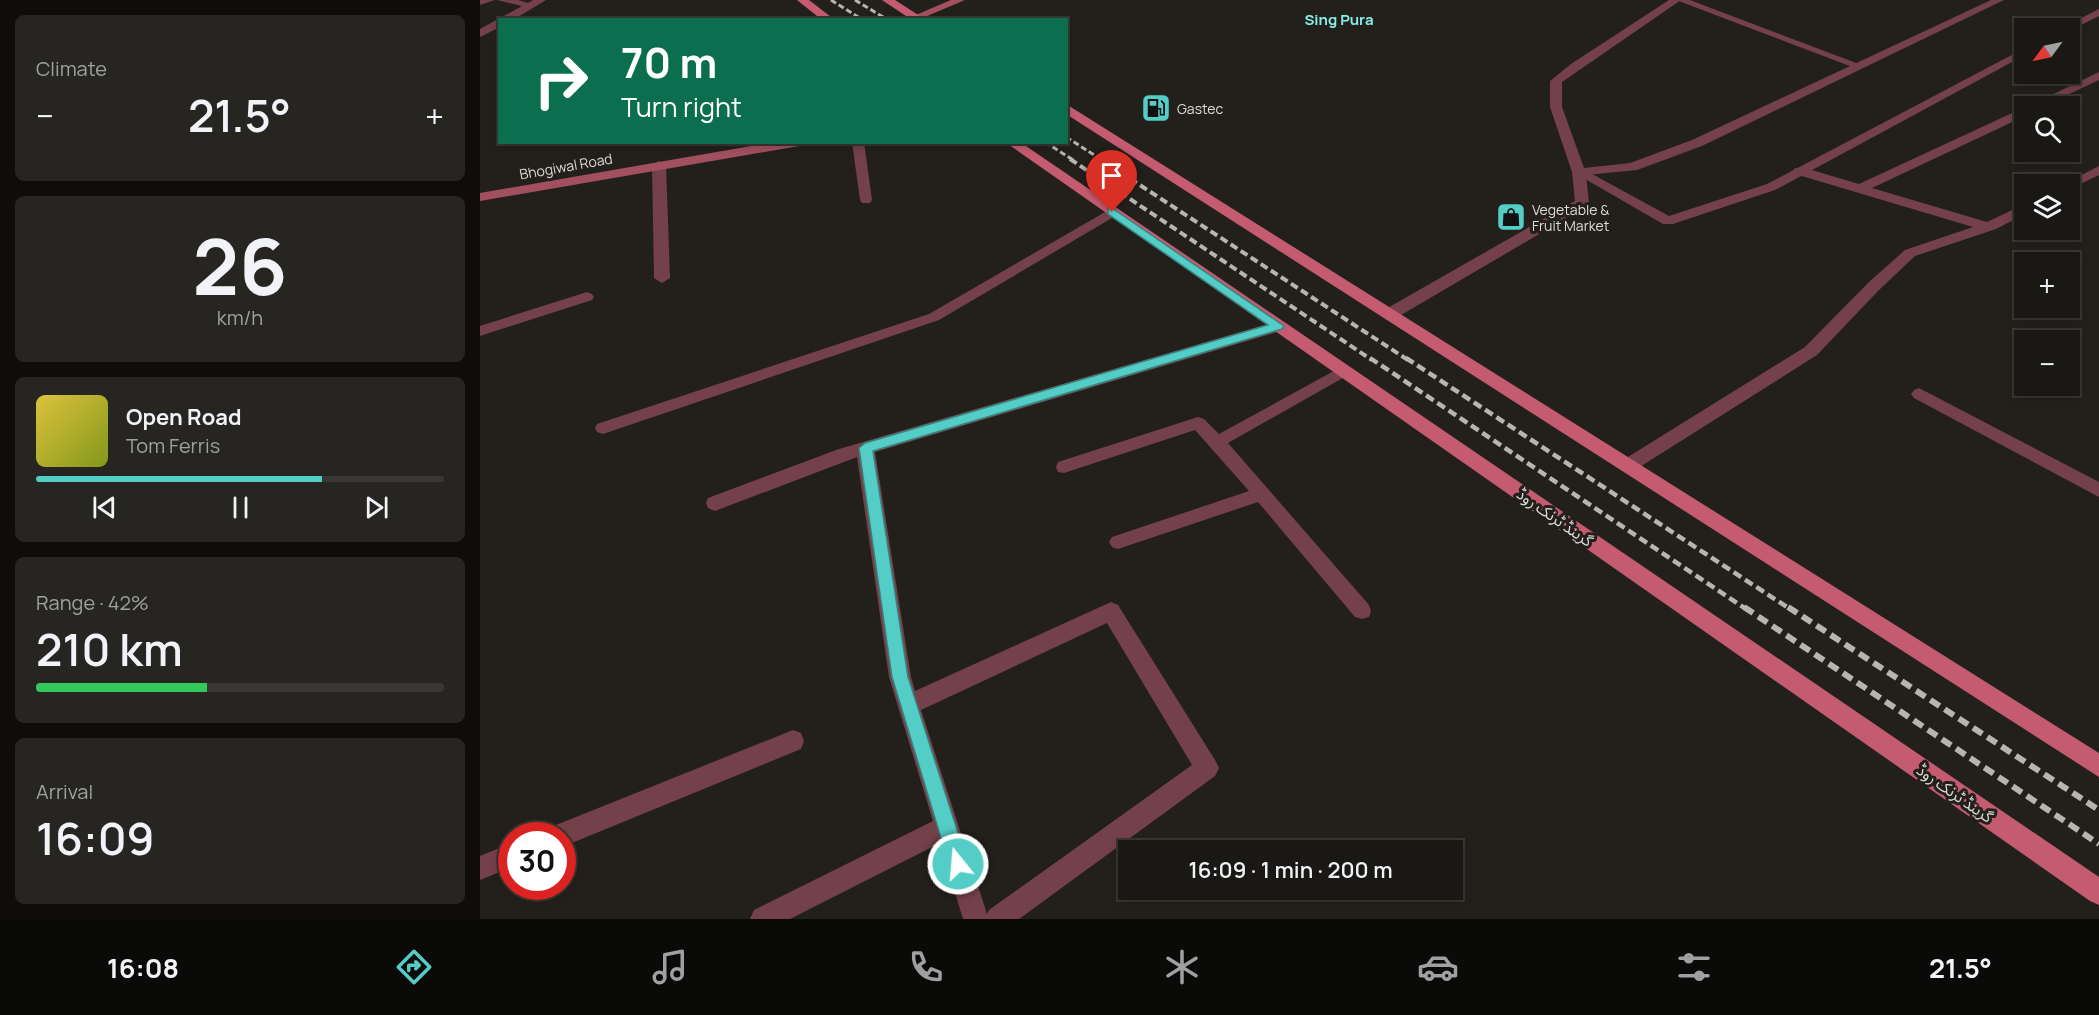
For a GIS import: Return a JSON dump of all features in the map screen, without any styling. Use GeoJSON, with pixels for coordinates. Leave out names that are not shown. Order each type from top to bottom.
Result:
{"type":"FeatureCollection","features":[{"type":"Feature","properties":{"kind":"main road"},"geometry":{"type":"LineString","coordinates":[[802,0],[827,18]]}},
{"type":"Feature","properties":{"kind":"main road"},"geometry":{"type":"LineString","coordinates":[[887,0],[919,18],[960,0]]}},
{"type":"Feature","properties":{"kind":"main road"},"geometry":{"type":"LineString","coordinates":[[1068,109],[2099,766]]}},
{"type":"Feature","properties":{"kind":"main road","name":"Bhogiwal Road"},"geometry":{"type":"LineString","coordinates":[[480,197],[787,144]]}},
{"type":"Feature","properties":{"kind":"main road","name":"گرینڈ ٹرنک روڈ"},"geometry":{"type":"LineString","coordinates":[[1014,144],[2099,892]]}},
{"type":"Feature","properties":{"kind":"street"},"geometry":{"type":"LineString","coordinates":[[507,18],[540,0]]}},
{"type":"Feature","properties":{"kind":"street"},"geometry":{"type":"LineString","coordinates":[[1390,314],[1582,203],[1579,172],[1556,107],[1556,81],[1575,66],[1676,0]]}},
{"type":"Feature","properties":{"kind":"street"},"geometry":{"type":"LineString","coordinates":[[1579,172],[1632,166],[1697,143],[1999,0]]}},
{"type":"Feature","properties":{"kind":"street"},"geometry":{"type":"LineString","coordinates":[[480,34],[498,23]]}},
{"type":"Feature","properties":{"kind":"street"},"geometry":{"type":"LineString","coordinates":[[2056,96],[2099,76]]}},
{"type":"Feature","properties":{"kind":"street"},"geometry":{"type":"LineString","coordinates":[[1860,189],[2014,116]]}},
{"type":"Feature","properties":{"kind":"street"},"geometry":{"type":"LineString","coordinates":[[658,165],[662,278]]}},
{"type":"Feature","properties":{"kind":"street"},"geometry":{"type":"LineString","coordinates":[[2080,180],[2099,170]]}},
{"type":"Feature","properties":{"kind":"street"},"geometry":{"type":"LineString","coordinates":[[1800,171],[1987,227]]}},
{"type":"Feature","properties":{"kind":"street"},"geometry":{"type":"LineString","coordinates":[[1629,465],[1811,351],[1910,253],[1987,227],[2014,214]]}},
{"type":"Feature","properties":{"kind":"street"},"geometry":{"type":"LineString","coordinates":[[715,503],[839,456],[1278,326]]}},
{"type":"Feature","properties":{"kind":"street"},"geometry":{"type":"LineString","coordinates":[[865,448],[900,677],[976,919]]}},
{"type":"Feature","properties":{"kind":"street"},"geometry":{"type":"LineString","coordinates":[[909,705],[1111,611],[1207,768],[998,919]]}},
{"type":"Feature","properties":{"kind":"street"},"geometry":{"type":"LineString","coordinates":[[576,829],[793,741]]}},
{"type":"Feature","properties":{"kind":"street"},"geometry":{"type":"LineString","coordinates":[[763,919],[947,827]]}},
{"type":"Feature","properties":{"kind":"street"},"geometry":{"type":"LineString","coordinates":[[480,868],[498,861]]}},
{"type":"Feature","properties":{"kind":"lane"},"geometry":{"type":"LineString","coordinates":[[480,2],[490,0]]}},
{"type":"Feature","properties":{"kind":"lane"},"geometry":{"type":"LineString","coordinates":[[502,0],[530,5]]}},
{"type":"Feature","properties":{"kind":"lane"},"geometry":{"type":"LineString","coordinates":[[1681,0],[1859,66]]}},
{"type":"Feature","properties":{"kind":"lane"},"geometry":{"type":"LineString","coordinates":[[2080,22],[2099,12]]}},
{"type":"Feature","properties":{"kind":"lane"},"geometry":{"type":"LineString","coordinates":[[1579,172],[1668,221],[1771,187],[2014,57]]}},
{"type":"Feature","properties":{"kind":"lane"},"geometry":{"type":"LineString","coordinates":[[858,144],[866,200]]}},
{"type":"Feature","properties":{"kind":"lane"},"geometry":{"type":"LineString","coordinates":[[603,428],[934,317],[1112,212]]}},
{"type":"Feature","properties":{"kind":"lane"},"geometry":{"type":"LineString","coordinates":[[480,331],[587,297]]}},
{"type":"Feature","properties":{"kind":"lane"},"geometry":{"type":"LineString","coordinates":[[1217,442],[1343,371]]}},
{"type":"Feature","properties":{"kind":"lane"},"geometry":{"type":"LineString","coordinates":[[1919,394],[2099,490]]}},
{"type":"Feature","properties":{"kind":"lane"},"geometry":{"type":"LineString","coordinates":[[1064,467],[1198,423],[1362,610]]}},
{"type":"Feature","properties":{"kind":"lane"},"geometry":{"type":"LineString","coordinates":[[1118,542],[1262,494]]}},
{"type":"Feature","properties":{"kind":"railway"},"geometry":{"type":"LineString","coordinates":[[831,0],[860,18]]}},
{"type":"Feature","properties":{"kind":"railway"},"geometry":{"type":"LineString","coordinates":[[855,0],[885,18]]}},
{"type":"Feature","properties":{"kind":"railway"},"geometry":{"type":"LineString","coordinates":[[1068,138],[1102,160]]}},
{"type":"Feature","properties":{"kind":"railway"},"geometry":{"type":"LineString","coordinates":[[1048,144],[1073,160]]}},
{"type":"Feature","properties":{"kind":"railway"},"geometry":{"type":"LineString","coordinates":[[1070,159],[1372,360]]}},
{"type":"Feature","properties":{"kind":"railway"},"geometry":{"type":"LineString","coordinates":[[1100,159],[1408,360]]}},
{"type":"Feature","properties":{"kind":"railway"},"geometry":{"type":"LineString","coordinates":[[1370,358],[1746,609]]}},
{"type":"Feature","properties":{"kind":"railway"},"geometry":{"type":"LineString","coordinates":[[1406,358],[1790,609]]}},
{"type":"Feature","properties":{"kind":"railway"},"geometry":{"type":"LineString","coordinates":[[1744,607],[2099,844]]}},
{"type":"Feature","properties":{"kind":"railway"},"geometry":{"type":"LineString","coordinates":[[1788,607],[2099,810]]}},
{"type":"Feature","properties":{"kind":"place","name":"Gastec"},"geometry":{"type":"Point","coordinates":[1156,108]}},
{"type":"Feature","properties":{"kind":"place","name":"Vegetable & Fruit Market"},"geometry":{"type":"Point","coordinates":[1511,217]}},
{"type":"Feature","properties":{"kind":"district","name":"Sing Pura"},"geometry":{"type":"Point","coordinates":[1339,19]}},
{"type":"Feature","properties":{"kind":"route"},"geometry":{"type":"LineString","coordinates":[[958,864],[900,677],[865,448],[1278,326],[1112,212]]}}]}
